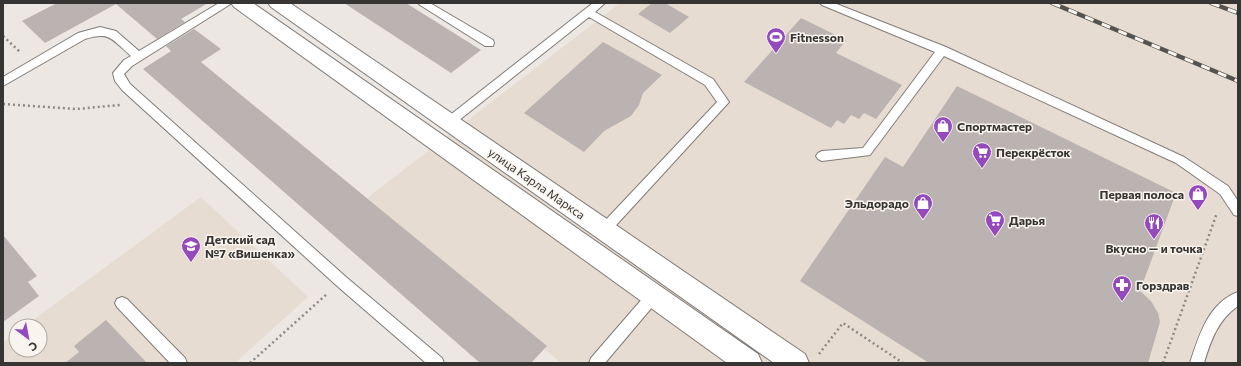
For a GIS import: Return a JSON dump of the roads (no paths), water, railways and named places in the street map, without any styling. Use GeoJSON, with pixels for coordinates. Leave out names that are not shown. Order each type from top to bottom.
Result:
{"type":"FeatureCollection","features":[{"type":"Feature","properties":{"kind":"street","name":"улица Карла Маркса"},"geometry":{"type":"LineString","coordinates":[[240,3],[749,363]]}},
{"type":"Feature","properties":{"kind":"street","name":"улица Карла Маркса"},"geometry":{"type":"LineString","coordinates":[[285,5],[449,122],[796,363]]}},
{"type":"Feature","properties":{"kind":"lane"},"geometry":{"type":"LineString","coordinates":[[226,3],[139,57],[121,70],[118,73],[118,78],[141,101],[341,281],[437,363]]}},
{"type":"Feature","properties":{"kind":"lane"},"geometry":{"type":"LineString","coordinates":[[424,3],[489,43]]}},
{"type":"Feature","properties":{"kind":"lane"},"geometry":{"type":"LineString","coordinates":[[449,122],[600,3]]}},
{"type":"Feature","properties":{"kind":"lane"},"geometry":{"type":"LineString","coordinates":[[826,3],[942,50],[1180,160],[1224,190],[1238,211]]}},
{"type":"Feature","properties":{"kind":"lane"},"geometry":{"type":"LineString","coordinates":[[588,12],[709,82],[723,102],[604,230]]}},
{"type":"Feature","properties":{"kind":"lane"},"geometry":{"type":"LineString","coordinates":[[3,82],[82,36],[100,31],[112,34],[139,57]]}},
{"type":"Feature","properties":{"kind":"lane"},"geometry":{"type":"LineString","coordinates":[[822,156],[866,152],[942,50]]}},
{"type":"Feature","properties":{"kind":"lane"},"geometry":{"type":"LineString","coordinates":[[596,363],[654,295]]}},
{"type":"Feature","properties":{"kind":"lane"},"geometry":{"type":"LineString","coordinates":[[1197,363],[1217,314],[1238,298]]}},
{"type":"Feature","properties":{"kind":"lane"},"geometry":{"type":"LineString","coordinates":[[122,303],[180,363]]}},
{"type":"Feature","properties":{"kind":"railway"},"geometry":{"type":"LineString","coordinates":[[1052,3],[1238,81]]}},
{"type":"Feature","properties":{"kind":"railway"},"geometry":{"type":"LineString","coordinates":[[1211,3],[1238,13]]}},
{"type":"Feature","properties":{"kind":"place","name":"Fitnesson"},"geometry":{"type":"Point","coordinates":[776,54]}},
{"type":"Feature","properties":{"kind":"place","name":"Спортмастер"},"geometry":{"type":"Point","coordinates":[943,143]}},
{"type":"Feature","properties":{"kind":"place","name":"Перекрёсток"},"geometry":{"type":"Point","coordinates":[982,169]}},
{"type":"Feature","properties":{"kind":"place","name":"Первая полоса"},"geometry":{"type":"Point","coordinates":[1198,211]}},
{"type":"Feature","properties":{"kind":"place","name":"Эльдорадо"},"geometry":{"type":"Point","coordinates":[923,220]}},
{"type":"Feature","properties":{"kind":"place","name":"Дарья"},"geometry":{"type":"Point","coordinates":[995,237]}},
{"type":"Feature","properties":{"kind":"place","name":"Вкусно — и точка"},"geometry":{"type":"Point","coordinates":[1154,240]}},
{"type":"Feature","properties":{"kind":"place","name":"Детский сад №7 «Вишенка»"},"geometry":{"type":"Point","coordinates":[191,263]}},
{"type":"Feature","properties":{"kind":"place","name":"Горздрав"},"geometry":{"type":"Point","coordinates":[1122,302]}}]}
